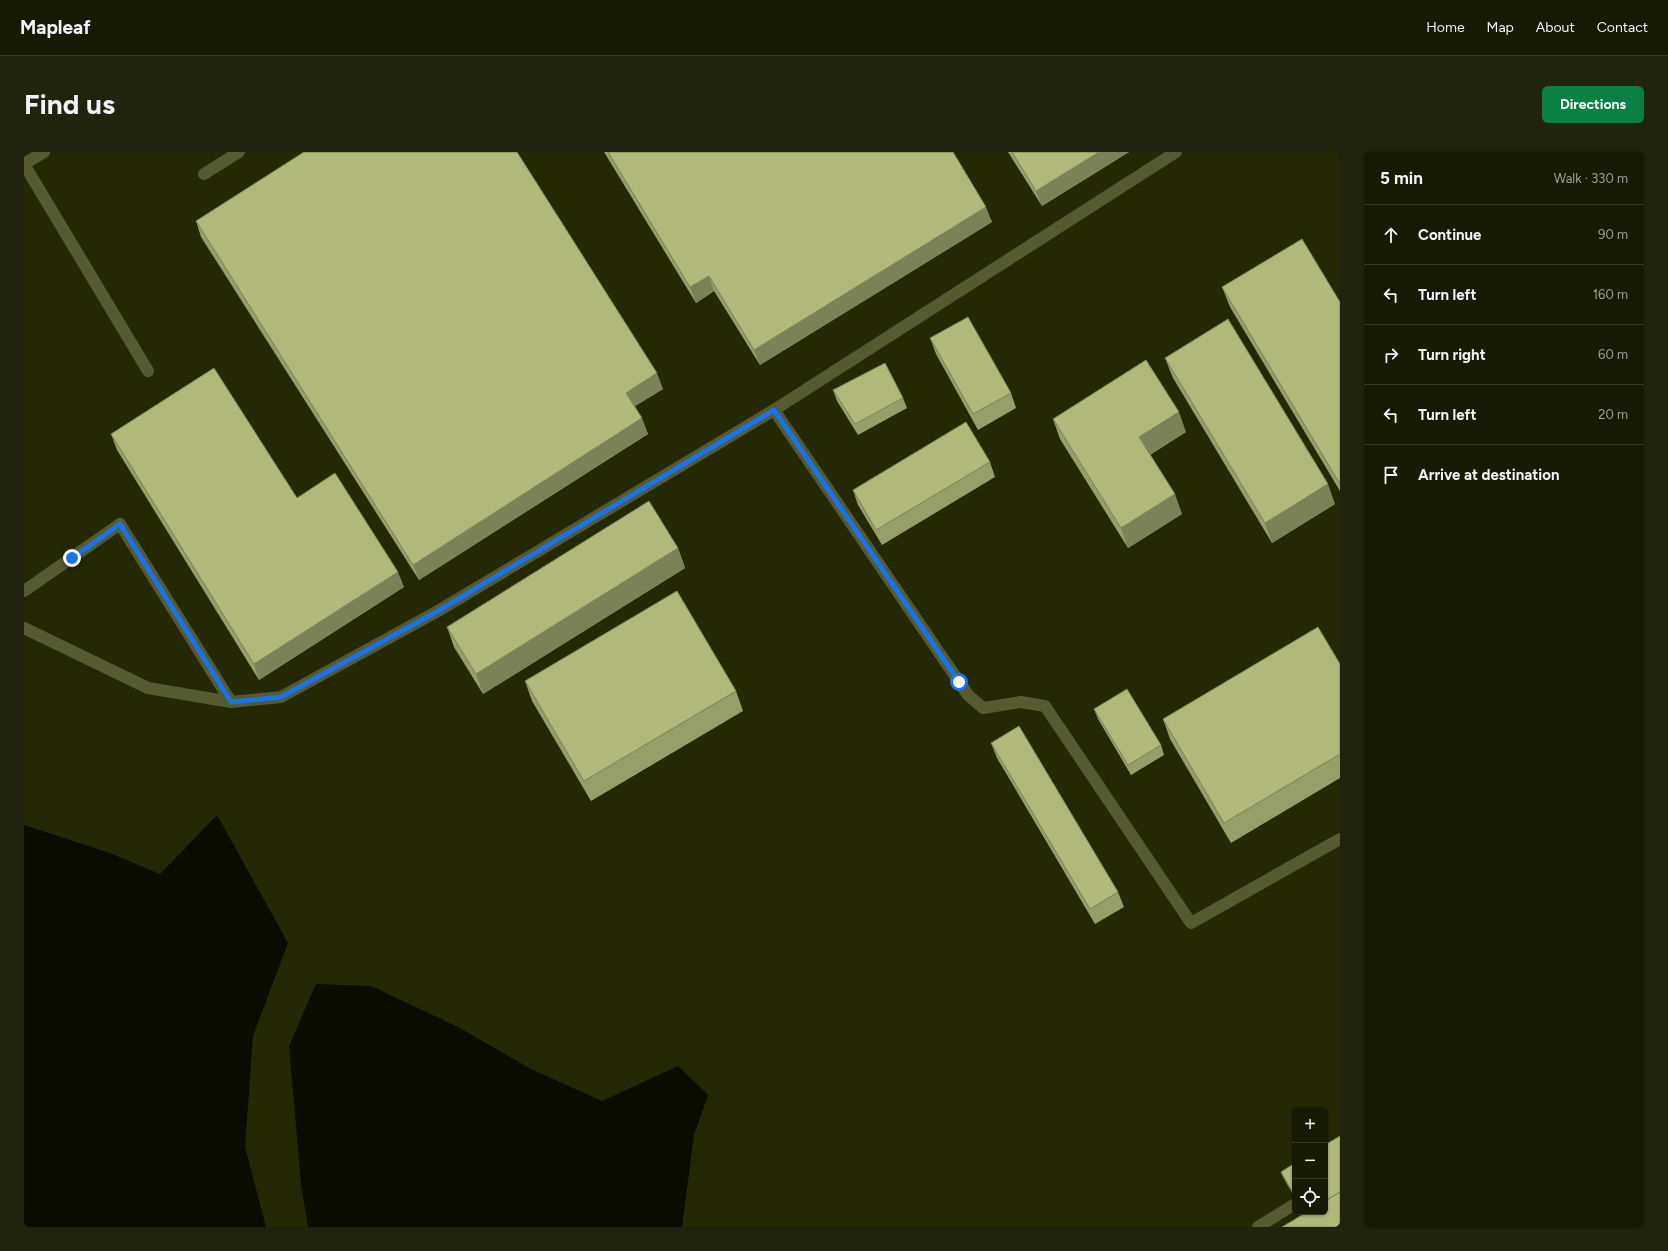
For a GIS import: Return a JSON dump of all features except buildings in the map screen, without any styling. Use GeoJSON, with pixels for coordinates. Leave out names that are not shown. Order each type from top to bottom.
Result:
{"type":"FeatureCollection","features":[{"type":"Feature","properties":{"kind":"lane"},"geometry":{"type":"LineString","coordinates":[[44,152],[24,164],[148,370]]}},
{"type":"Feature","properties":{"kind":"lane"},"geometry":{"type":"LineString","coordinates":[[204,174],[239,152]]}},
{"type":"Feature","properties":{"kind":"lane"},"geometry":{"type":"LineString","coordinates":[[24,628],[148,688],[231,702],[281,697],[438,611],[774,410],[1176,152]]}},
{"type":"Feature","properties":{"kind":"lane"},"geometry":{"type":"LineString","coordinates":[[774,410],[968,695],[983,708],[1021,702],[1045,706],[1191,923],[1340,839]]}},
{"type":"Feature","properties":{"kind":"lane"},"geometry":{"type":"LineString","coordinates":[[24,591],[120,524],[231,702]]}},
{"type":"Feature","properties":{"kind":"lane"},"geometry":{"type":"LineString","coordinates":[[1258,1227],[1292,1206]]}},
{"type":"Feature","properties":{"kind":"shaded area"},"geometry":{"type":"Polygon","coordinates":[[[24,152],[1340,152],[1340,1227],[24,1227],[24,152]]]}},
{"type":"Feature","properties":{"kind":"shaded area"},"geometry":{"type":"Polygon","coordinates":[[[217,815],[288,943],[253,1036],[245,1147],[266,1227],[24,1227],[24,825],[110,853],[160,874],[217,815]]]}},
{"type":"Feature","properties":{"kind":"shaded area"},"geometry":{"type":"Polygon","coordinates":[[[316,984],[371,986],[460,1028],[529,1068],[602,1101],[678,1066],[708,1095],[694,1135],[682,1227],[308,1227],[301,1184],[289,1046],[316,984]]]}},
{"type":"Feature","properties":{"kind":"route"},"geometry":{"type":"LineString","coordinates":[[72,558],[120,524],[231,702],[281,697],[438,611],[774,410],[959,682]]}}]}
